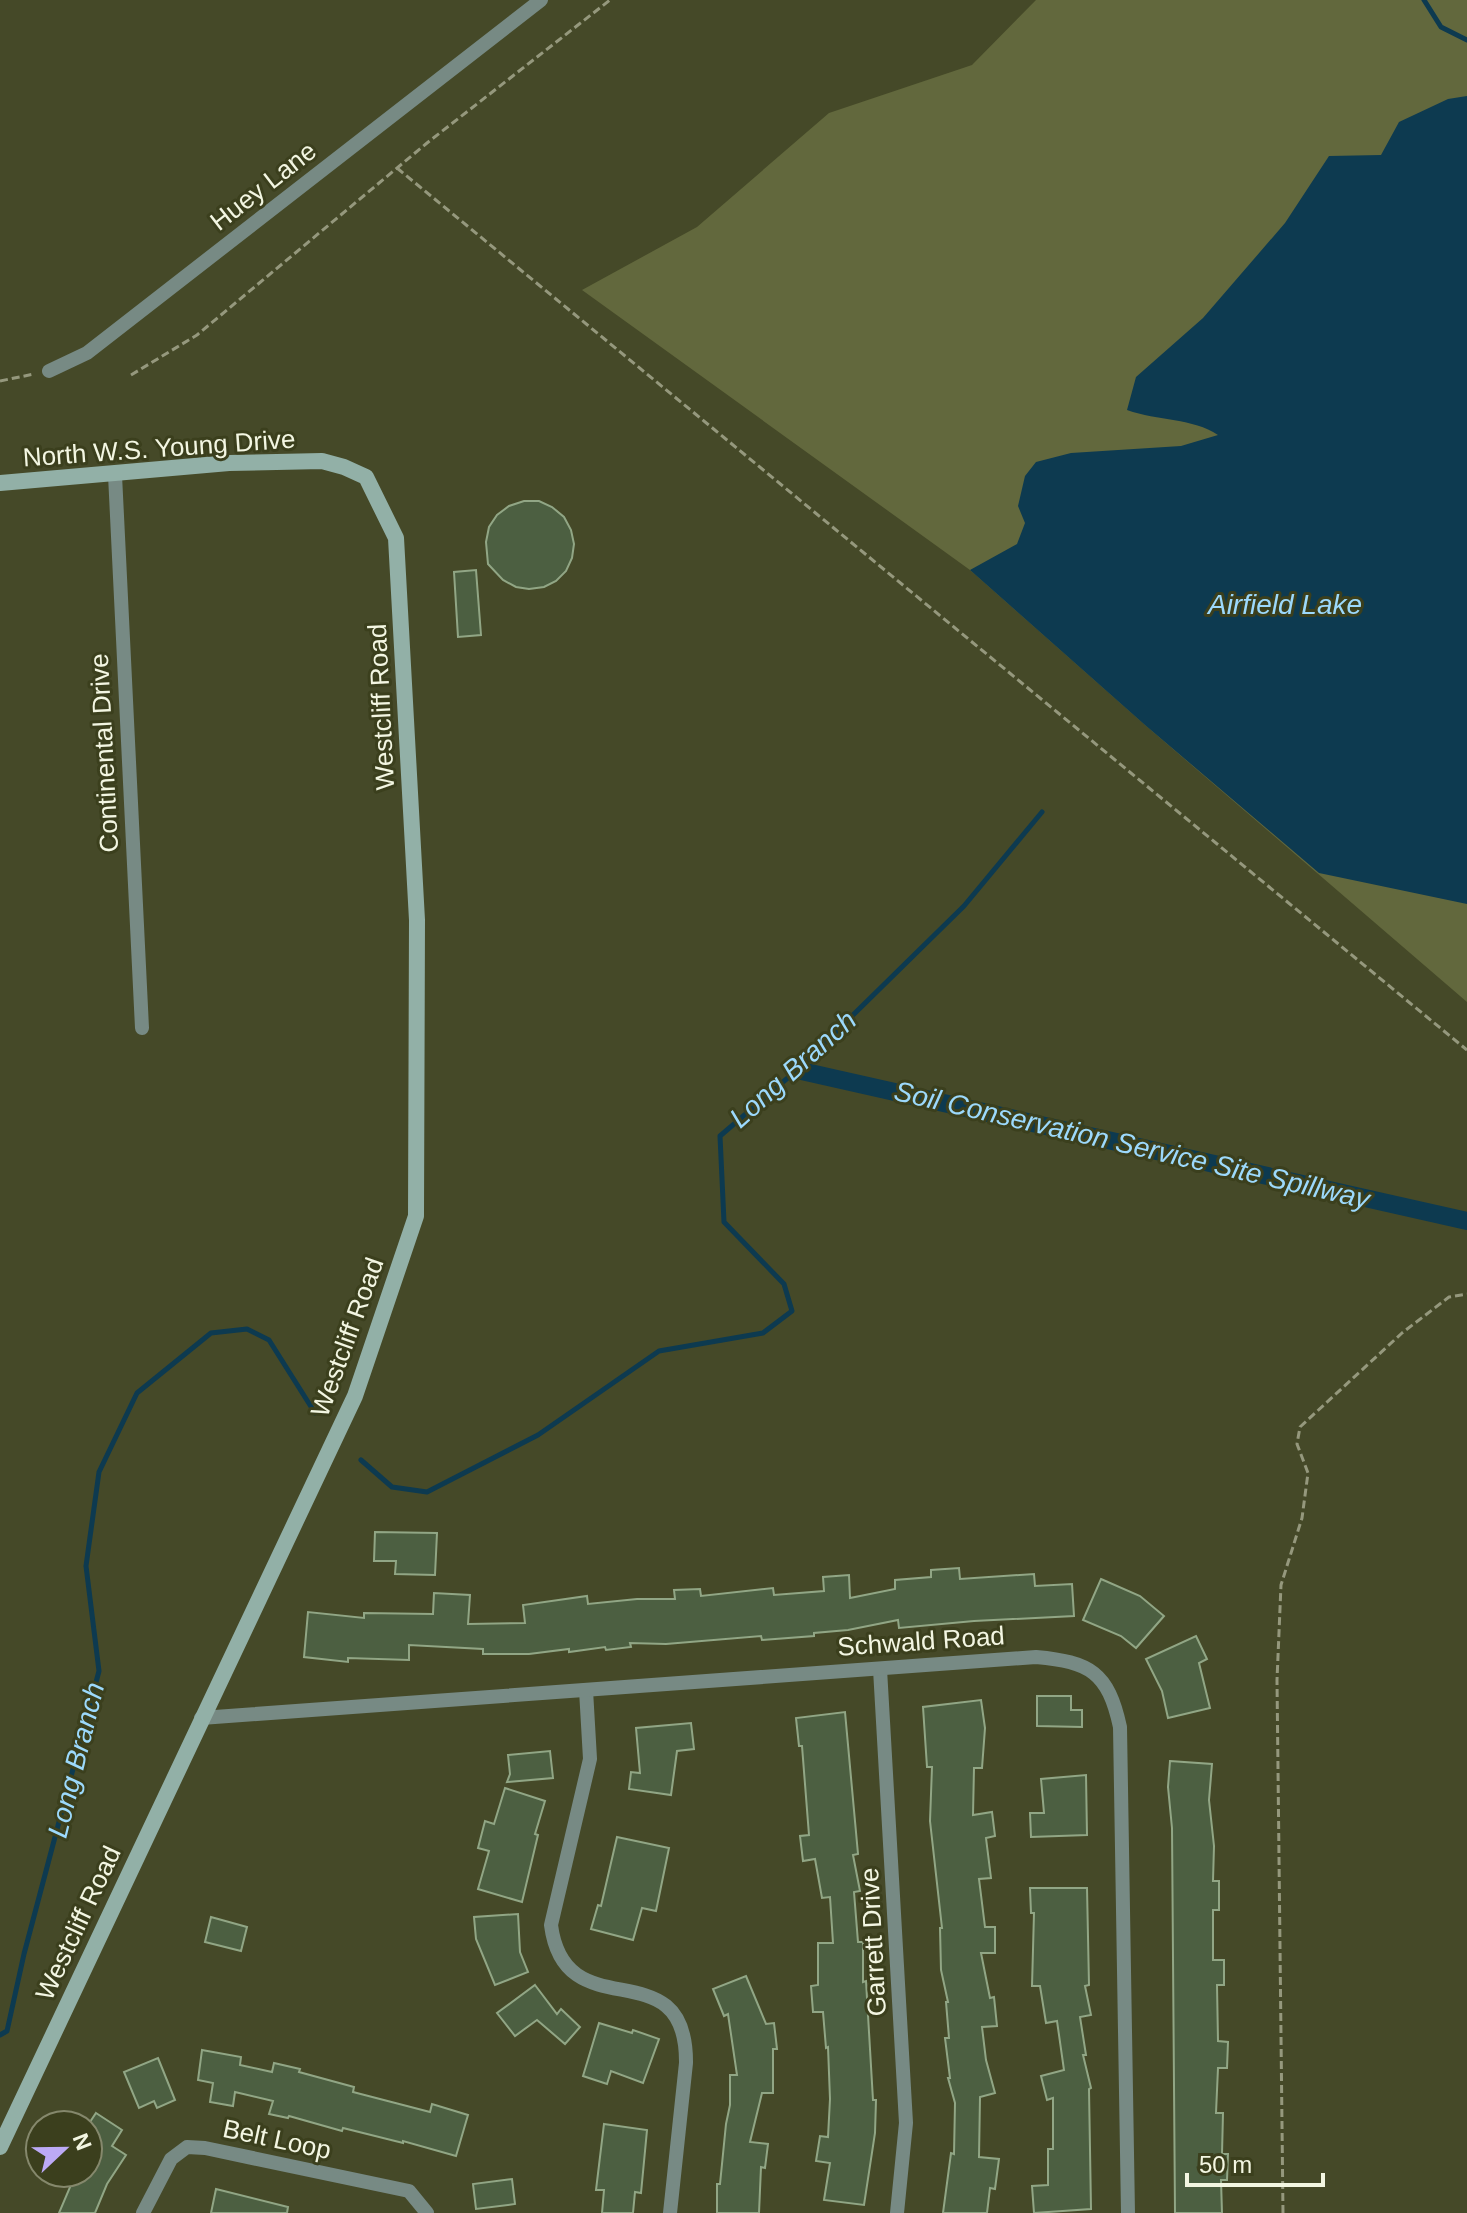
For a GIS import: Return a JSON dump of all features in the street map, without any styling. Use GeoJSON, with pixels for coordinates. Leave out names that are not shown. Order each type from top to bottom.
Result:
{"type":"FeatureCollection","features":[{"type":"Feature","properties":{"kind":"street","name":"Huey Lane"},"geometry":{"type":"LineString","coordinates":[[49,371],[87,353],[541,0]]}},
{"type":"Feature","properties":{"kind":"street","name":"North W.S. Young Drive"},"geometry":{"type":"LineString","coordinates":[[0,483],[229,463],[322,461],[366,477]]}},
{"type":"Feature","properties":{"kind":"street","name":"Continental Drive"},"geometry":{"type":"LineString","coordinates":[[115,475],[142,1028]]}},
{"type":"Feature","properties":{"kind":"street","name":"Westcliff Road"},"geometry":{"type":"LineString","coordinates":[[0,2147],[355,1396],[416,1216],[417,920],[396,538],[366,477]]}},
{"type":"Feature","properties":{"kind":"street","name":"Schwald Road"},"geometry":{"type":"LineString","coordinates":[[201,1718],[1036,1657],[1066,1659],[1081,1665],[1099,1675],[1108,1687],[1120,1727],[1128,2213]]}},
{"type":"Feature","properties":{"kind":"street","name":"Garrett Drive"},"geometry":{"type":"LineString","coordinates":[[880,1669],[906,2111],[897,2213]]}},
{"type":"Feature","properties":{"kind":"street"},"geometry":{"type":"LineString","coordinates":[[586,1690],[590,1759],[551,1925],[553,1944],[574,1975],[587,1982],[659,2000],[679,2022],[687,2041],[686,2063],[670,2213]]}},
{"type":"Feature","properties":{"kind":"street","name":"Belt Loop"},"geometry":{"type":"LineString","coordinates":[[143,2213],[171,2159],[187,2147],[205,2148],[409,2191],[427,2213]]}},
{"type":"Feature","properties":{"kind":"path"},"geometry":{"type":"LineString","coordinates":[[131,375],[197,335],[397,168],[610,0]]}},
{"type":"Feature","properties":{"kind":"path"},"geometry":{"type":"LineString","coordinates":[[397,168],[1467,1050]]}},
{"type":"Feature","properties":{"kind":"path"},"geometry":{"type":"LineString","coordinates":[[0,381],[49,371]]}},
{"type":"Feature","properties":{"kind":"path"},"geometry":{"type":"LineString","coordinates":[[1283,2213],[1277,1680],[1281,1585],[1302,1518],[1308,1473],[1297,1444],[1300,1427],[1402,1333],[1449,1297],[1467,1294]]}},
{"type":"Feature","properties":{"kind":"green space"},"geometry":{"type":"Polygon","coordinates":[[[1036,0],[1467,0],[1467,1002],[970,570],[582,290],[697,227],[829,113],[972,65],[1036,0]]]}},
{"type":"Feature","properties":{"kind":"water","name":"Airfield Lake"},"geometry":{"type":"Polygon","coordinates":[[[1467,96],[1467,904],[1319,873],[970,570],[1017,544],[1025,523],[1018,506],[1025,476],[1036,462],[1071,453],[1181,446],[1218,435],[1198,425],[1127,410],[1136,377],[1203,318],[1285,223],[1329,156],[1381,155],[1399,122],[1448,99],[1467,96]]]}},
{"type":"Feature","properties":{"kind":"building"},"geometry":{"type":"Polygon","coordinates":[[[524,501],[539,501],[552,507],[564,517],[571,530],[574,544],[566,571],[544,587],[516,587],[503,580],[488,564],[486,542],[489,527],[497,515],[509,506],[524,501]]]}},
{"type":"Feature","properties":{"kind":"building"},"geometry":{"type":"Polygon","coordinates":[[[476,570],[481,635],[458,637],[454,572],[476,570]]]}},
{"type":"Feature","properties":{"kind":"building"},"geometry":{"type":"Polygon","coordinates":[[[375,1532],[437,1533],[435,1575],[395,1574],[396,1561],[374,1561],[375,1532]]]}},
{"type":"Feature","properties":{"kind":"building"},"geometry":{"type":"Polygon","coordinates":[[[959,1568],[960,1579],[1034,1574],[1035,1586],[1072,1584],[1074,1616],[899,1628],[898,1620],[814,1633],[814,1636],[630,1643],[631,1647],[569,1652],[569,1649],[529,1654],[483,1654],[483,1649],[409,1645],[409,1660],[348,1658],[348,1662],[304,1657],[308,1612],[364,1618],[364,1613],[433,1614],[434,1593],[470,1595],[468,1624],[525,1623],[523,1605],[587,1596],[588,1604],[675,1599],[674,1590],[700,1589],[701,1596],[773,1588],[774,1595],[824,1591],[823,1577],[849,1575],[850,1598],[895,1589],[895,1580],[931,1577],[931,1570],[959,1568]]]}},
{"type":"Feature","properties":{"kind":"building"},"geometry":{"type":"Polygon","coordinates":[[[1101,1579],[1140,1596],[1164,1616],[1136,1648],[1121,1636],[1083,1620],[1101,1579]]]}},
{"type":"Feature","properties":{"kind":"building"},"geometry":{"type":"Polygon","coordinates":[[[1196,1636],[1207,1659],[1199,1663],[1210,1708],[1168,1718],[1162,1691],[1146,1659],[1196,1636]]]}},
{"type":"Feature","properties":{"kind":"building"},"geometry":{"type":"Polygon","coordinates":[[[1037,1696],[1071,1696],[1071,1710],[1082,1710],[1082,1727],[1037,1726],[1037,1696]]]}},
{"type":"Feature","properties":{"kind":"building"},"geometry":{"type":"Polygon","coordinates":[[[981,1700],[985,1728],[982,1768],[974,1768],[973,1815],[992,1812],[995,1836],[986,1838],[991,1878],[979,1879],[985,1927],[995,1927],[995,1953],[981,1953],[990,1998],[994,1997],[997,2026],[982,2027],[986,2060],[995,2093],[980,2097],[979,2157],[999,2159],[995,2189],[990,2188],[987,2213],[943,2213],[951,2153],[954,2154],[955,2103],[948,2078],[945,2038],[949,2038],[948,2002],[941,1970],[942,1928],[930,1821],[932,1767],[927,1767],[923,1707],[981,1700]]]}},
{"type":"Feature","properties":{"kind":"building"},"geometry":{"type":"Polygon","coordinates":[[[845,1712],[858,1854],[853,1855],[860,1891],[854,1892],[858,1942],[863,1942],[863,1982],[866,1981],[873,2100],[876,2100],[875,2133],[864,2205],[824,2200],[830,2163],[816,2161],[820,2136],[828,2137],[830,2099],[823,2012],[813,2012],[811,1986],[818,1985],[818,1943],[833,1943],[830,1897],[822,1898],[815,1859],[803,1861],[800,1836],[809,1835],[802,1746],[799,1746],[796,1718],[845,1712]]]}},
{"type":"Feature","properties":{"kind":"building"},"geometry":{"type":"Polygon","coordinates":[[[691,1723],[694,1749],[677,1751],[671,1795],[629,1789],[631,1772],[640,1773],[636,1728],[691,1723]]]}},
{"type":"Feature","properties":{"kind":"building"},"geometry":{"type":"Polygon","coordinates":[[[550,1751],[553,1778],[507,1782],[510,1774],[508,1755],[550,1751]]]}},
{"type":"Feature","properties":{"kind":"building"},"geometry":{"type":"Polygon","coordinates":[[[1170,1761],[1212,1764],[1209,1800],[1214,1846],[1213,1881],[1219,1881],[1219,1910],[1213,1910],[1213,1960],[1224,1960],[1224,1985],[1217,1985],[1218,2041],[1228,2042],[1227,2068],[1218,2068],[1216,2113],[1223,2113],[1222,2154],[1228,2154],[1227,2180],[1221,2180],[1222,2213],[1175,2213],[1170,1761]]]}},
{"type":"Feature","properties":{"kind":"building"},"geometry":{"type":"Polygon","coordinates":[[[1086,1775],[1087,1835],[1031,1837],[1030,1813],[1044,1813],[1041,1779],[1086,1775]]]}},
{"type":"Feature","properties":{"kind":"building"},"geometry":{"type":"Polygon","coordinates":[[[505,1788],[545,1801],[535,1834],[538,1835],[522,1902],[478,1889],[489,1851],[478,1848],[485,1821],[494,1824],[505,1788]]]}},
{"type":"Feature","properties":{"kind":"building"},"geometry":{"type":"Polygon","coordinates":[[[617,1837],[669,1848],[656,1911],[642,1908],[633,1940],[591,1929],[598,1905],[601,1906],[617,1837]]]}},
{"type":"Feature","properties":{"kind":"building"},"geometry":{"type":"Polygon","coordinates":[[[1030,1888],[1087,1888],[1089,1985],[1085,1986],[1091,2015],[1080,2017],[1086,2055],[1083,2055],[1091,2088],[1091,2209],[1034,2213],[1032,2186],[1048,2185],[1048,2149],[1053,2149],[1053,2098],[1047,2100],[1041,2076],[1064,2070],[1057,2021],[1046,2023],[1040,1986],[1032,1986],[1034,1913],[1031,1913],[1030,1888]]]}},
{"type":"Feature","properties":{"kind":"building"},"geometry":{"type":"Polygon","coordinates":[[[518,1914],[520,1952],[528,1972],[495,1985],[476,1939],[474,1917],[518,1914]]]}},
{"type":"Feature","properties":{"kind":"building"},"geometry":{"type":"Polygon","coordinates":[[[211,1917],[247,1927],[241,1951],[205,1942],[211,1917]]]}},
{"type":"Feature","properties":{"kind":"building"},"geometry":{"type":"Polygon","coordinates":[[[746,1976],[766,2024],[774,2023],[777,2049],[773,2049],[773,2093],[762,2093],[750,2142],[768,2144],[765,2168],[761,2167],[759,2213],[717,2213],[717,2184],[720,2184],[730,2105],[730,2075],[737,2075],[728,2014],[724,2016],[713,1989],[746,1976]]]}},
{"type":"Feature","properties":{"kind":"building"},"geometry":{"type":"Polygon","coordinates":[[[535,1985],[557,2014],[561,2009],[580,2027],[565,2044],[537,2020],[515,2036],[497,2013],[535,1985]]]}},
{"type":"Feature","properties":{"kind":"building"},"geometry":{"type":"Polygon","coordinates":[[[599,2023],[659,2039],[643,2083],[611,2071],[607,2084],[583,2076],[599,2023]]]}},
{"type":"Feature","properties":{"kind":"building"},"geometry":{"type":"Polygon","coordinates":[[[202,2050],[241,2057],[240,2065],[272,2072],[274,2063],[300,2069],[299,2072],[354,2087],[353,2092],[430,2112],[432,2104],[468,2115],[456,2156],[403,2141],[269,2114],[273,2101],[235,2092],[233,2106],[210,2102],[213,2083],[198,2080],[202,2050]]]}},
{"type":"Feature","properties":{"kind":"building"},"geometry":{"type":"Polygon","coordinates":[[[158,2058],[175,2100],[157,2108],[154,2101],[139,2108],[124,2072],[158,2058]]]}},
{"type":"Feature","properties":{"kind":"building"},"geometry":{"type":"Polygon","coordinates":[[[104,2118],[122,2130],[112,2146],[126,2155],[107,2184],[95,2213],[59,2213],[69,2189],[104,2189],[104,2118]]]}},
{"type":"Feature","properties":{"kind":"building"},"geometry":{"type":"Polygon","coordinates":[[[604,2124],[647,2130],[641,2193],[635,2192],[633,2213],[602,2213],[604,2190],[596,2190],[604,2124]]]}},
{"type":"Feature","properties":{"kind":"building"},"geometry":{"type":"Polygon","coordinates":[[[512,2179],[515,2204],[476,2209],[473,2184],[512,2179]]]}},
{"type":"Feature","properties":{"kind":"building"},"geometry":{"type":"Polygon","coordinates":[[[216,2189],[288,2207],[287,2213],[211,2213],[216,2189]]]}},
{"type":"Feature","properties":{"kind":"waterway"},"geometry":{"type":"LineString","coordinates":[[1424,0],[1441,27],[1467,40]]}},
{"type":"Feature","properties":{"kind":"waterway","name":"Long Branch"},"geometry":{"type":"LineString","coordinates":[[361,1460],[392,1487],[427,1492],[538,1435],[659,1351],[763,1333],[792,1311],[784,1284],[724,1222],[720,1136],[797,1070],[964,906],[1042,812]]}},
{"type":"Feature","properties":{"kind":"waterway","name":"Soil Conservation Service Site Spillway"},"geometry":{"type":"LineString","coordinates":[[797,1070],[1467,1221]]}},
{"type":"Feature","properties":{"kind":"waterway","name":"Long Branch"},"geometry":{"type":"LineString","coordinates":[[0,2035],[7,2031],[24,1954],[99,1671],[86,1566],[99,1472],[137,1393],[211,1333],[247,1329],[269,1340],[315,1413]]}}]}
